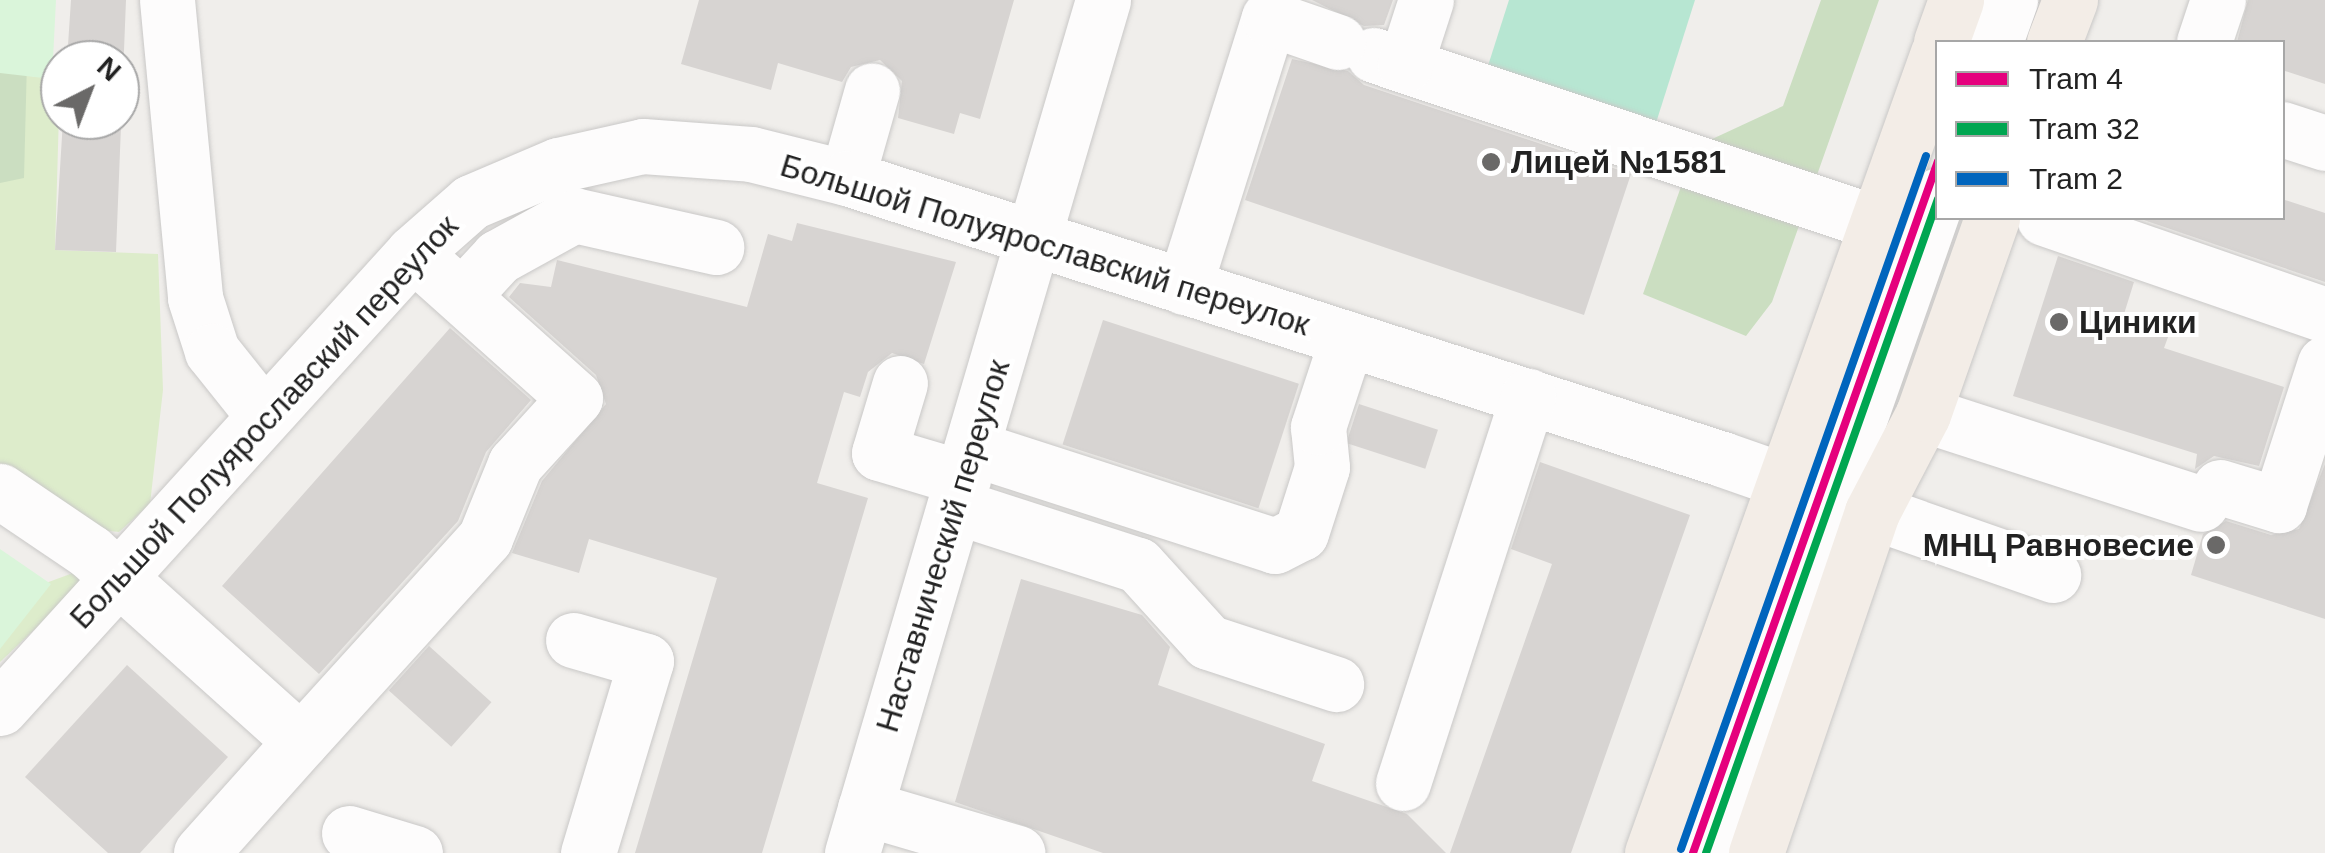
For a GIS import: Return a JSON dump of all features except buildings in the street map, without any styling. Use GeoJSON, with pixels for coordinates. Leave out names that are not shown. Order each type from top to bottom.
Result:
{"type":"FeatureCollection","features":[{"type":"Feature","properties":{"kind":"main road"},"geometry":{"type":"LineString","coordinates":[[1942,40],[1956,0]]}},
{"type":"Feature","properties":{"kind":"main road"},"geometry":{"type":"LineString","coordinates":[[2055,40],[2070,0]]}},
{"type":"Feature","properties":{"kind":"main road"},"geometry":{"type":"LineString","coordinates":[[1652,853],[1935,61]]}},
{"type":"Feature","properties":{"kind":"main road"},"geometry":{"type":"LineString","coordinates":[[1756,853],[1853,505],[1923,414],[1991,220]]}},
{"type":"Feature","properties":{"kind":"street"},"geometry":{"type":"LineString","coordinates":[[167,0],[195,298],[212,351],[263,416]]}},
{"type":"Feature","properties":{"kind":"street","name":"Наставнический переулок"},"geometry":{"type":"LineString","coordinates":[[858,830],[1102,0]]}},
{"type":"Feature","properties":{"kind":"street"},"geometry":{"type":"LineString","coordinates":[[1372,54],[1426,0]]}},
{"type":"Feature","properties":{"kind":"street"},"geometry":{"type":"LineString","coordinates":[[1996,40],[2010,0]]}},
{"type":"Feature","properties":{"kind":"street"},"geometry":{"type":"LineString","coordinates":[[2205,40],[2218,0]]}},
{"type":"Feature","properties":{"kind":"street"},"geometry":{"type":"LineString","coordinates":[[1184,286],[1269,18],[1876,224]]}},
{"type":"Feature","properties":{"kind":"street"},"geometry":{"type":"LineString","coordinates":[[847,178],[872,90]]}},
{"type":"Feature","properties":{"kind":"street"},"geometry":{"type":"LineString","coordinates":[[2285,130],[2325,143]]}},
{"type":"Feature","properties":{"kind":"street","name":"Большой Полуярославский переулок"},"geometry":{"type":"LineString","coordinates":[[0,708],[413,253],[471,202],[558,165],[643,146],[751,154],[847,178],[1784,480],[2053,575]]}},
{"type":"Feature","properties":{"kind":"street"},"geometry":{"type":"LineString","coordinates":[[1707,853],[1853,505],[1935,206]]}},
{"type":"Feature","properties":{"kind":"street"},"geometry":{"type":"LineString","coordinates":[[462,296],[498,257],[574,215],[716,247]]}},
{"type":"Feature","properties":{"kind":"street"},"geometry":{"type":"LineString","coordinates":[[2050,220],[2325,316]]}},
{"type":"Feature","properties":{"kind":"street"},"geometry":{"type":"LineString","coordinates":[[201,853],[485,538],[515,464],[574,398],[413,253]]}},
{"type":"Feature","properties":{"kind":"street"},"geometry":{"type":"LineString","coordinates":[[900,382],[880,453],[963,478],[1275,546],[1301,533],[1322,467],[1318,427],[1347,339]]}},
{"type":"Feature","properties":{"kind":"street"},"geometry":{"type":"LineString","coordinates":[[1923,414],[2211,495],[2278,505],[2325,363]]}},
{"type":"Feature","properties":{"kind":"street"},"geometry":{"type":"LineString","coordinates":[[1404,783],[1528,396]]}},
{"type":"Feature","properties":{"kind":"street"},"geometry":{"type":"LineString","coordinates":[[963,478],[1138,565],[1208,642],[1336,684]]}},
{"type":"Feature","properties":{"kind":"street"},"geometry":{"type":"LineString","coordinates":[[0,491],[118,577],[301,741]]}},
{"type":"Feature","properties":{"kind":"street"},"geometry":{"type":"LineString","coordinates":[[573,640],[646,661],[588,853]]}},
{"type":"Feature","properties":{"kind":"street"},"geometry":{"type":"LineString","coordinates":[[858,830],[1018,853]]}},
{"type":"Feature","properties":{"kind":"street"},"geometry":{"type":"LineString","coordinates":[[349,834],[415,853]]}},
{"type":"Feature","properties":{"kind":"green space"},"geometry":{"type":"Polygon","coordinates":[[[0,0],[28,21],[24,178],[0,183],[0,0]]]}},
{"type":"Feature","properties":{"kind":"green space"},"geometry":{"type":"Polygon","coordinates":[[[0,0],[56,0],[54,40],[40,40],[40,78],[0,73],[0,0]]]}},
{"type":"Feature","properties":{"kind":"green space"},"geometry":{"type":"Polygon","coordinates":[[[1509,0],[1695,0],[1655,126],[1486,72],[1509,0]]]}},
{"type":"Feature","properties":{"kind":"green space"},"geometry":{"type":"Polygon","coordinates":[[[1821,0],[1879,0],[1772,302],[1746,336],[1643,294],[1695,147],[1783,106],[1821,0]]]}},
{"type":"Feature","properties":{"kind":"green space"},"geometry":{"type":"Polygon","coordinates":[[[0,73],[40,77],[40,140],[58,140],[55,250],[158,254],[163,390],[150,504],[119,532],[91,529],[0,465],[0,73]]]}},
{"type":"Feature","properties":{"kind":"green space"},"geometry":{"type":"Polygon","coordinates":[[[0,549],[51,584],[0,649],[0,549]]]}},
{"type":"Feature","properties":{"kind":"green space"},"geometry":{"type":"Polygon","coordinates":[[[81,570],[89,578],[0,662],[0,600],[81,570]]]}},
{"type":"Feature","properties":{"kind":"tram line","name":"2"},"geometry":{"type":"LineString","coordinates":[[1681,849],[1926,156]]}},
{"type":"Feature","properties":{"kind":"tram line","name":"4"},"geometry":{"type":"LineString","coordinates":[[1693,853],[1935,169]]}},
{"type":"Feature","properties":{"kind":"tram line","name":"32"},"geometry":{"type":"LineString","coordinates":[[1706,853],[1935,207]]}},
{"type":"Feature","properties":{"kind":"place","name":"Лицей №1581"},"geometry":{"type":"Point","coordinates":[1491,162]}},
{"type":"Feature","properties":{"kind":"place","name":"Циники"},"geometry":{"type":"Point","coordinates":[2059,322]}},
{"type":"Feature","properties":{"kind":"place","name":"МНЦ Равновесие"},"geometry":{"type":"Point","coordinates":[2216,545]}}]}
